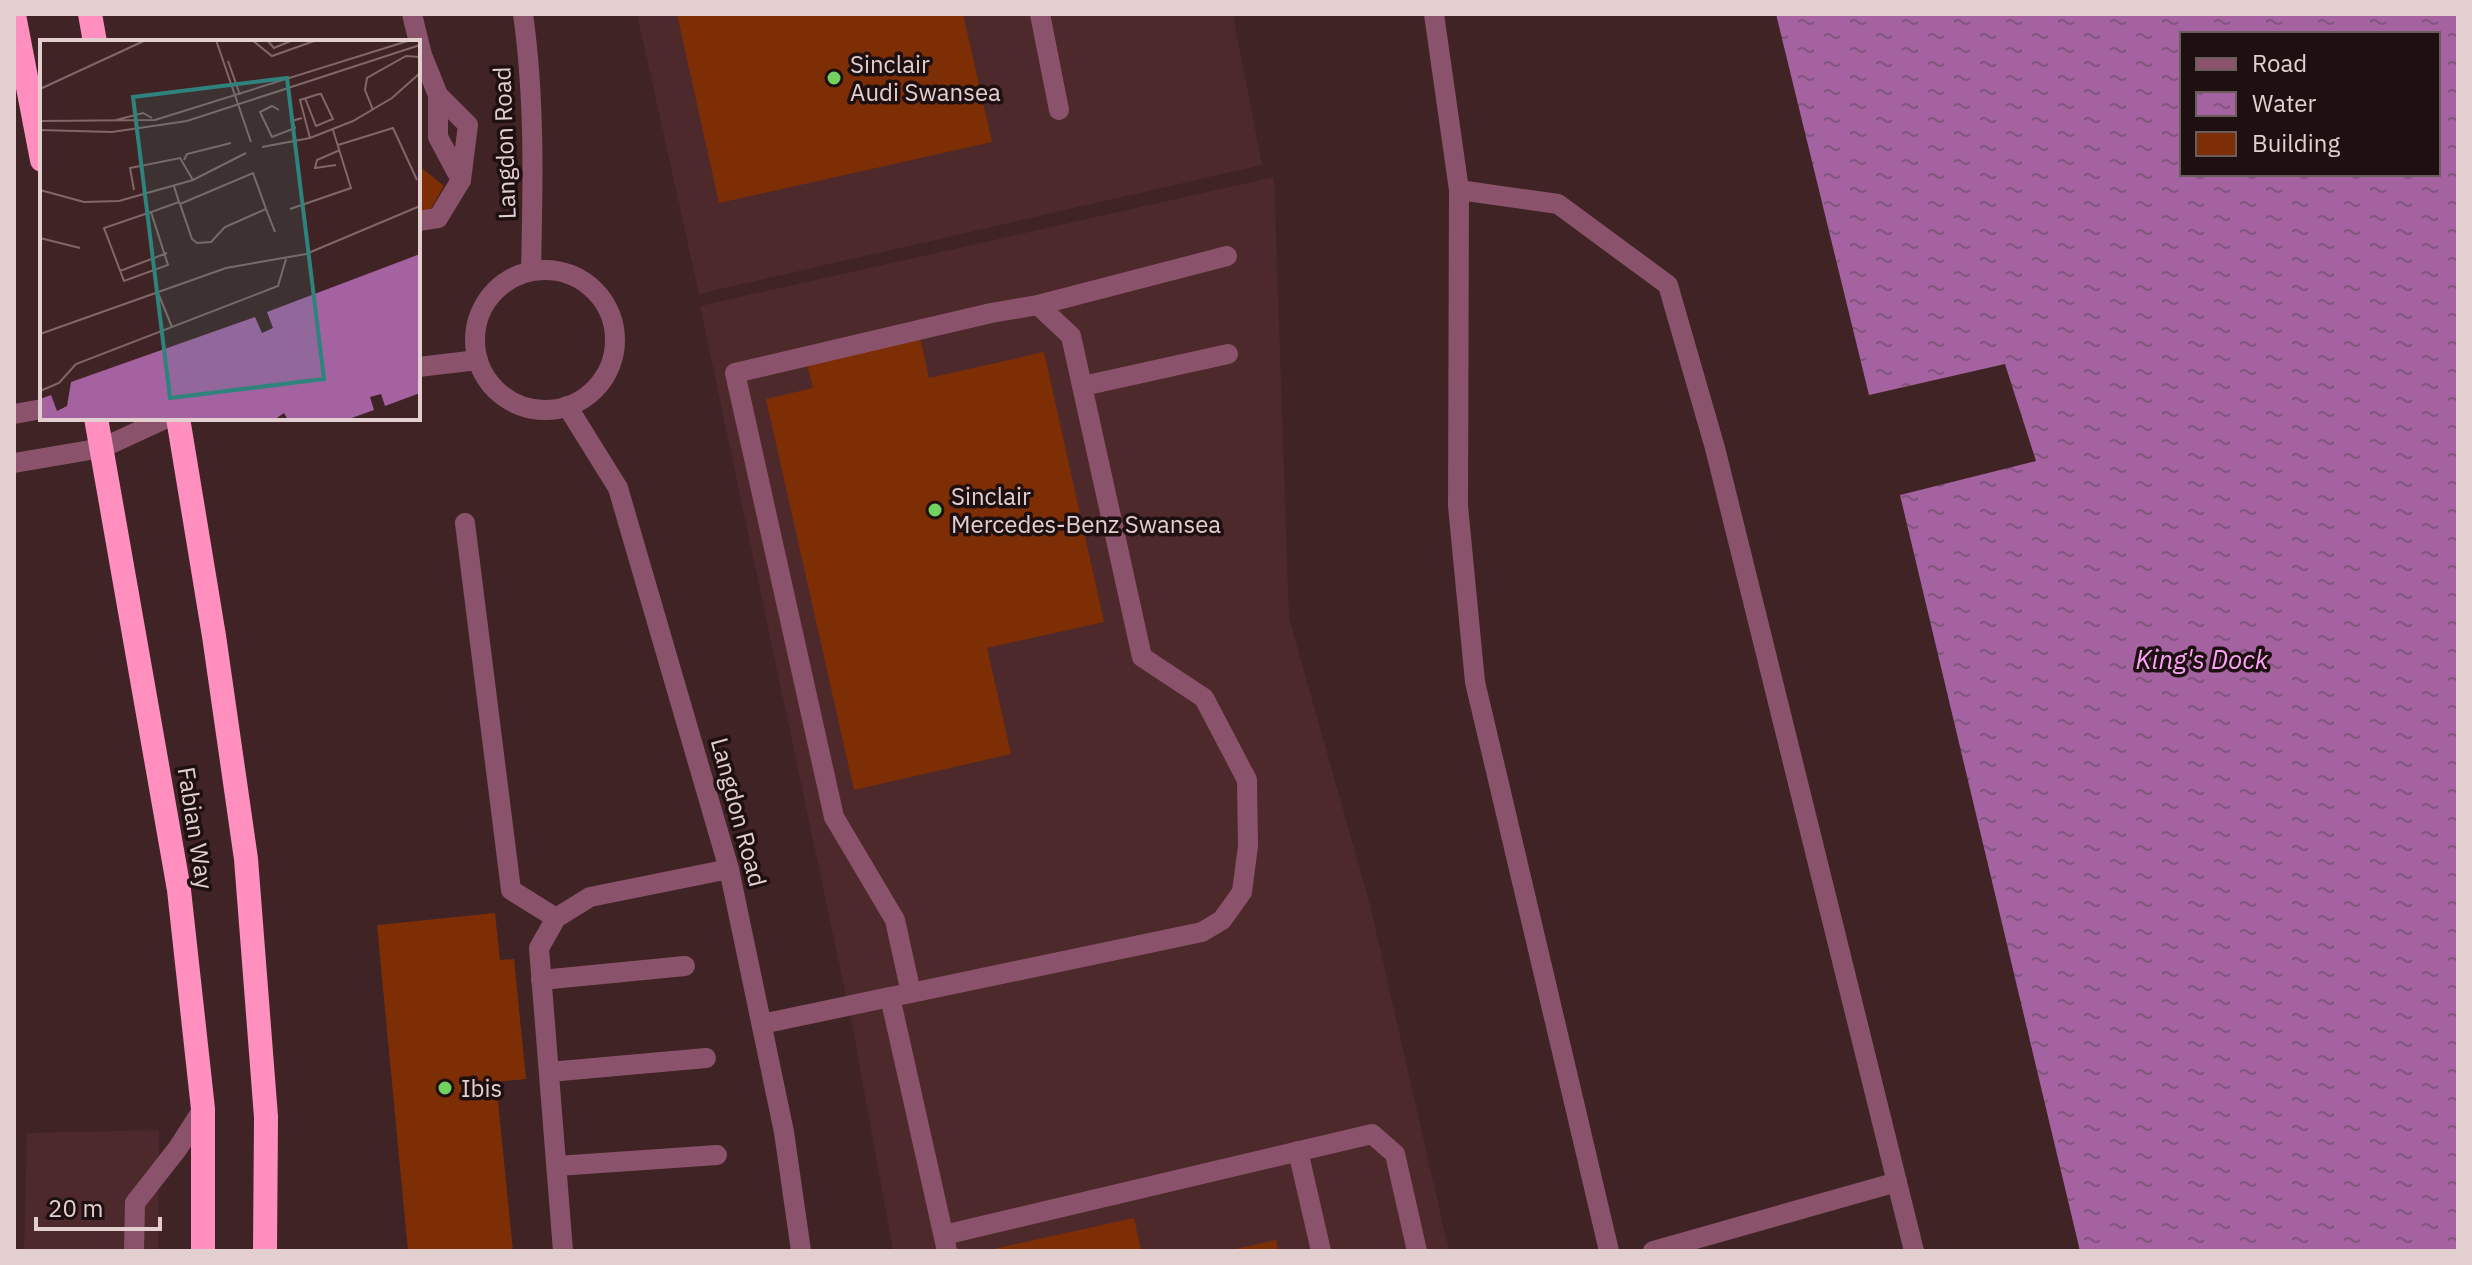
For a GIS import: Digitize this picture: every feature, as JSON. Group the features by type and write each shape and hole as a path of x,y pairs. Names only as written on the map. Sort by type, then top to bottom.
{"highway":[{"path":"90,14 95,40"},
{"path":"14,15 40,150"},
{"name":"Fabian Way","path":"96,420 179,890 203,1109 203,1251"},
{"name":"Fabian Way","path":"178,420 246,859 266,1117 265,1251"}],"street":[{"path":"412,14 418,40"},
{"name":"Langdon Road","path":"523,14 527,42 532,193 531,270"},
{"path":"1040,14 1059,110"},
{"path":"1434,14 1459,190 1458,506 1475,682 1609,1251"},
{"path":"420,47 438,95 438,137 461,180"},
{"path":"420,221 438,218 461,180 468,125 438,95"},
{"path":"1459,190 1558,204 1668,285 1715,448 1914,1251"},
{"path":"911,993 895,920 834,817 735,373 991,313 1038,305 1227,256"},
{"path":"531,270 555,270 577,277 595,291 609,310 615,333 613,356 604,378 588,395 567,406 545,410 524,407 503,397 487,380 478,360 474,337 479,314 492,294 509,279 531,270"},
{"path":"762,1024 1202,932 1222,920 1242,892 1248,846 1247,780 1204,698 1142,657 1071,336 1038,305"},
{"path":"1083,386 1228,354"},
{"path":"420,367 478,360"},
{"name":"Langdon Road","path":"567,406 618,488 729,869 784,1132 801,1251"},
{"path":"14,414 40,409"},
{"path":"14,463 102,448 163,420"},
{"path":"465,523 511,890 556,918"},
{"path":"563,1251 539,948 556,918 590,897 729,869"},
{"path":"541,980 685,966"},
{"path":"890,997 946,1243 1372,1134 1395,1154 1417,1251"},
{"path":"549,1072 706,1058"},
{"path":"134,1251 135,1203 178,1148 203,1109"},
{"path":"1298,1151 1321,1251"},
{"path":"557,1166 717,1155"},
{"path":"1653,1251 1897,1182"}],"shaded area":[{"path":"637,14 1233,14 1262,165 699,294"},
{"path":"1274,177 1289,618 1370,905 1449,1251 893,1251 853,1029 700,306"},
{"path":"159,1130 158,1251 24,1251 27,1133"}],"water":[{"name":"King's Dock","path":"1776,14 2458,14 2458,1251 2080,1251 1900,495 2036,461 2005,364 1869,395"}],"building":[{"name":"Sinclair Audi Swansea","path":"677,14 963,14 992,142 719,203"},
{"path":"420,167 444,186 429,212 420,214"},
{"name":"Sinclair Mercedes-Benz Swansea","path":"919,333 929,378 1044,352 1104,622 987,648 1011,754 854,790 766,399 813,388 806,359"},
{"name":"Ibis","path":"495,913 500,960 514,959 526,1079 496,1082 513,1251 408,1251 377,925"},
{"path":"1134,1218 1141,1251 989,1251 989,1250"},
{"path":"1276,1240 1278,1251 1231,1251 1231,1250"}],"place":[{"name":"Sinclair Audi Swansea","path":"834,78"},
{"name":"Sinclair Mercedes-Benz Swansea","path":"935,510"},
{"name":"Ibis","path":"445,1088"}]}
